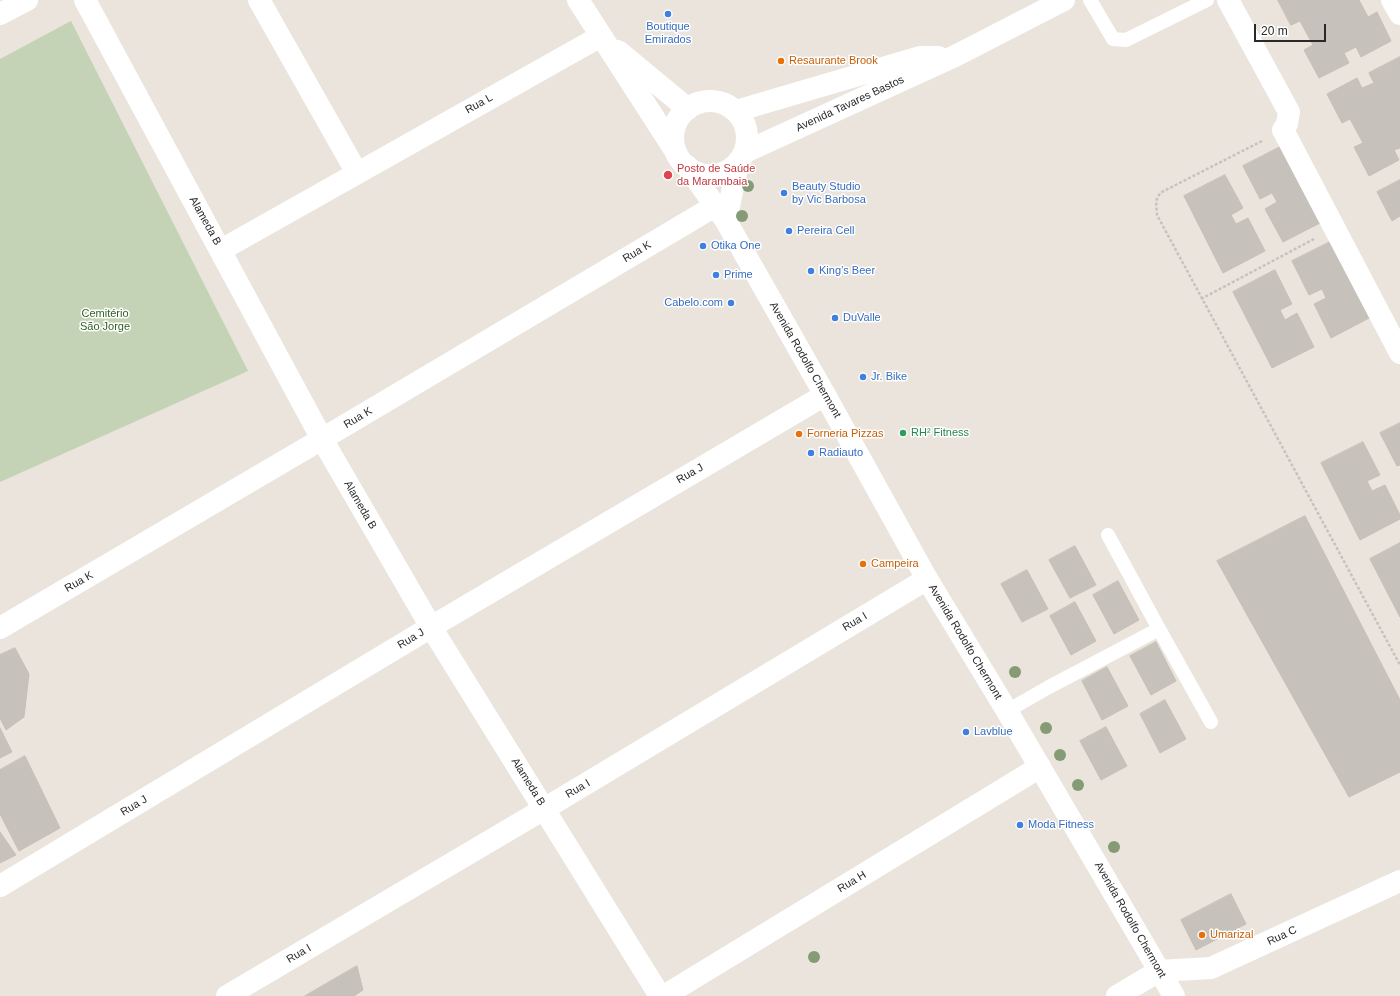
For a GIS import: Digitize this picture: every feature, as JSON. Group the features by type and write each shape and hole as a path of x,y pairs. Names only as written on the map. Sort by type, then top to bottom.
{"street":[{"path":"0,14 27,0"},
{"name":"Alameda B","path":"85,0 322,439 431,627 660,996"},
{"path":"259,0 357,173"},
{"name":"Avenida Rodolfo Chermont","path":"578,0 681,159 720,214 825,395 927,579 1007,711 1174,996"},
{"name":"Avenida Tavares Bastos","path":"741,158 956,56 1064,0"},
{"path":"1228,0 1289,112 1287,124 1283,130 1400,353"},
{"path":"1392,0 1400,14"},
{"name":"Rua L","path":"221,250 601,36"},
{"name":"Avenida Rodolfo Chermont","path":"601,36 688,109"},
{"name":"Avenida Tavares Bastos","path":"736,111 920,57 956,56"},
{"path":"720,214 741,158 748,138 745,123 736,111 725,104 713,101 700,102 688,109 680,117 675,128 674,140 681,159 699,173 713,175 727,171 741,158"},
{"name":"Rua K","path":"0,628 322,439 720,214"},
{"name":"Rua J","path":"0,886 431,627 825,395"},
{"name":"Rua I","path":"227,996 544,809 927,579"},
{"name":"Rua H","path":"664,996 1040,767"},
{"name":"Rua C","path":"1159,971 1211,968 1400,881"},
{"path":"1117,996 1159,971"}],"lane":[{"path":"1090,0 1113,39 1126,40 1207,0"},
{"path":"1108,535 1211,722"},
{"path":"1007,711 1159,629"}],"path":[{"path":"1283,130 1160,193 1156,201 1157,215 1400,665"},
{"path":"1201,299 1334,228"}],"green space":[{"name":"Cemitério São Jorge","path":"71,21 248,371 0,482 0,59"}],"building":[{"path":"1278,0 1359,0 1368,17 1377,12 1391,41 1361,57 1356,47 1344,53 1349,63 1319,78 1304,50 1313,45 1300,21 1291,25"},
{"path":"1400,57 1400,148 1394,150 1399,160 1369,176 1354,147 1363,143 1350,119 1342,123 1327,94 1357,78 1362,88 1374,83 1369,73"},
{"path":"1284,145 1324,221 1283,242 1265,209 1277,202 1272,193 1260,199 1243,166"},
{"path":"1225,175 1243,208 1231,215 1236,224 1248,218 1265,251 1223,273 1184,196"},
{"path":"1400,180 1400,216 1392,221 1377,192"},
{"path":"1334,240 1373,316 1331,338 1314,304 1326,298 1322,289 1309,295 1292,261"},
{"path":"1275,270 1292,304 1280,310 1285,320 1297,313 1314,347 1272,368 1233,292"},
{"path":"1400,423 1400,465 1397,466 1380,433"},
{"path":"1363,442 1380,475 1367,481 1372,491 1385,485 1400,515 1400,519 1360,540 1321,463"},
{"path":"1305,516 1400,700 1400,772 1349,797 1217,561"},
{"path":"1400,543 1400,617 1370,559"},
{"path":"1075,546 1096,585 1070,598 1049,560"},
{"path":"1027,570 1048,609 1022,622 1001,584"},
{"path":"1118,581 1139,620 1114,634 1093,595"},
{"path":"1075,602 1096,641 1071,655 1050,616"},
{"path":"1156,642 1176,681 1151,695 1130,656"},
{"path":"15,648 29,674 24,717 6,730 0,718 0,655"},
{"path":"1107,667 1128,706 1102,720 1082,681"},
{"path":"1165,700 1186,739 1160,753 1140,714"},
{"path":"1106,727 1127,766 1101,780 1080,741"},
{"path":"0,728 12,752 0,758"},
{"path":"25,756 60,828 19,851 0,814 0,770"},
{"path":"0,832 16,855 0,863"},
{"path":"1231,894 1246,924 1196,950 1181,920"},
{"path":"357,966 363,990 354,996 305,996"}],"place":[{"name":"Boutique Emirados","path":"668,14"},
{"name":"Resaurante Brook","path":"781,61"},
{"name":"Posto de Saúde da Marambaia","path":"668,175"},
{"name":"Beauty Studio by Vic Barbosa","path":"784,193"},
{"name":"Pereira Cell","path":"789,231"},
{"name":"Otika One","path":"703,246"},
{"name":"King’s Beer","path":"811,271"},
{"name":"Prime","path":"716,275"},
{"name":"Cabelo.com","path":"731,303"},
{"name":"DuValle","path":"835,318"},
{"name":"Jr. Bike","path":"863,377"},
{"name":"RH² Fitness","path":"903,433"},
{"name":"Forneria Pizzas","path":"799,434"},
{"name":"Radiauto","path":"811,453"},
{"name":"Campeira","path":"863,564"},
{"name":"Lavblue","path":"966,732"},
{"name":"Moda Fitness","path":"1020,825"},
{"name":"Umarizal","path":"1202,935"}]}
